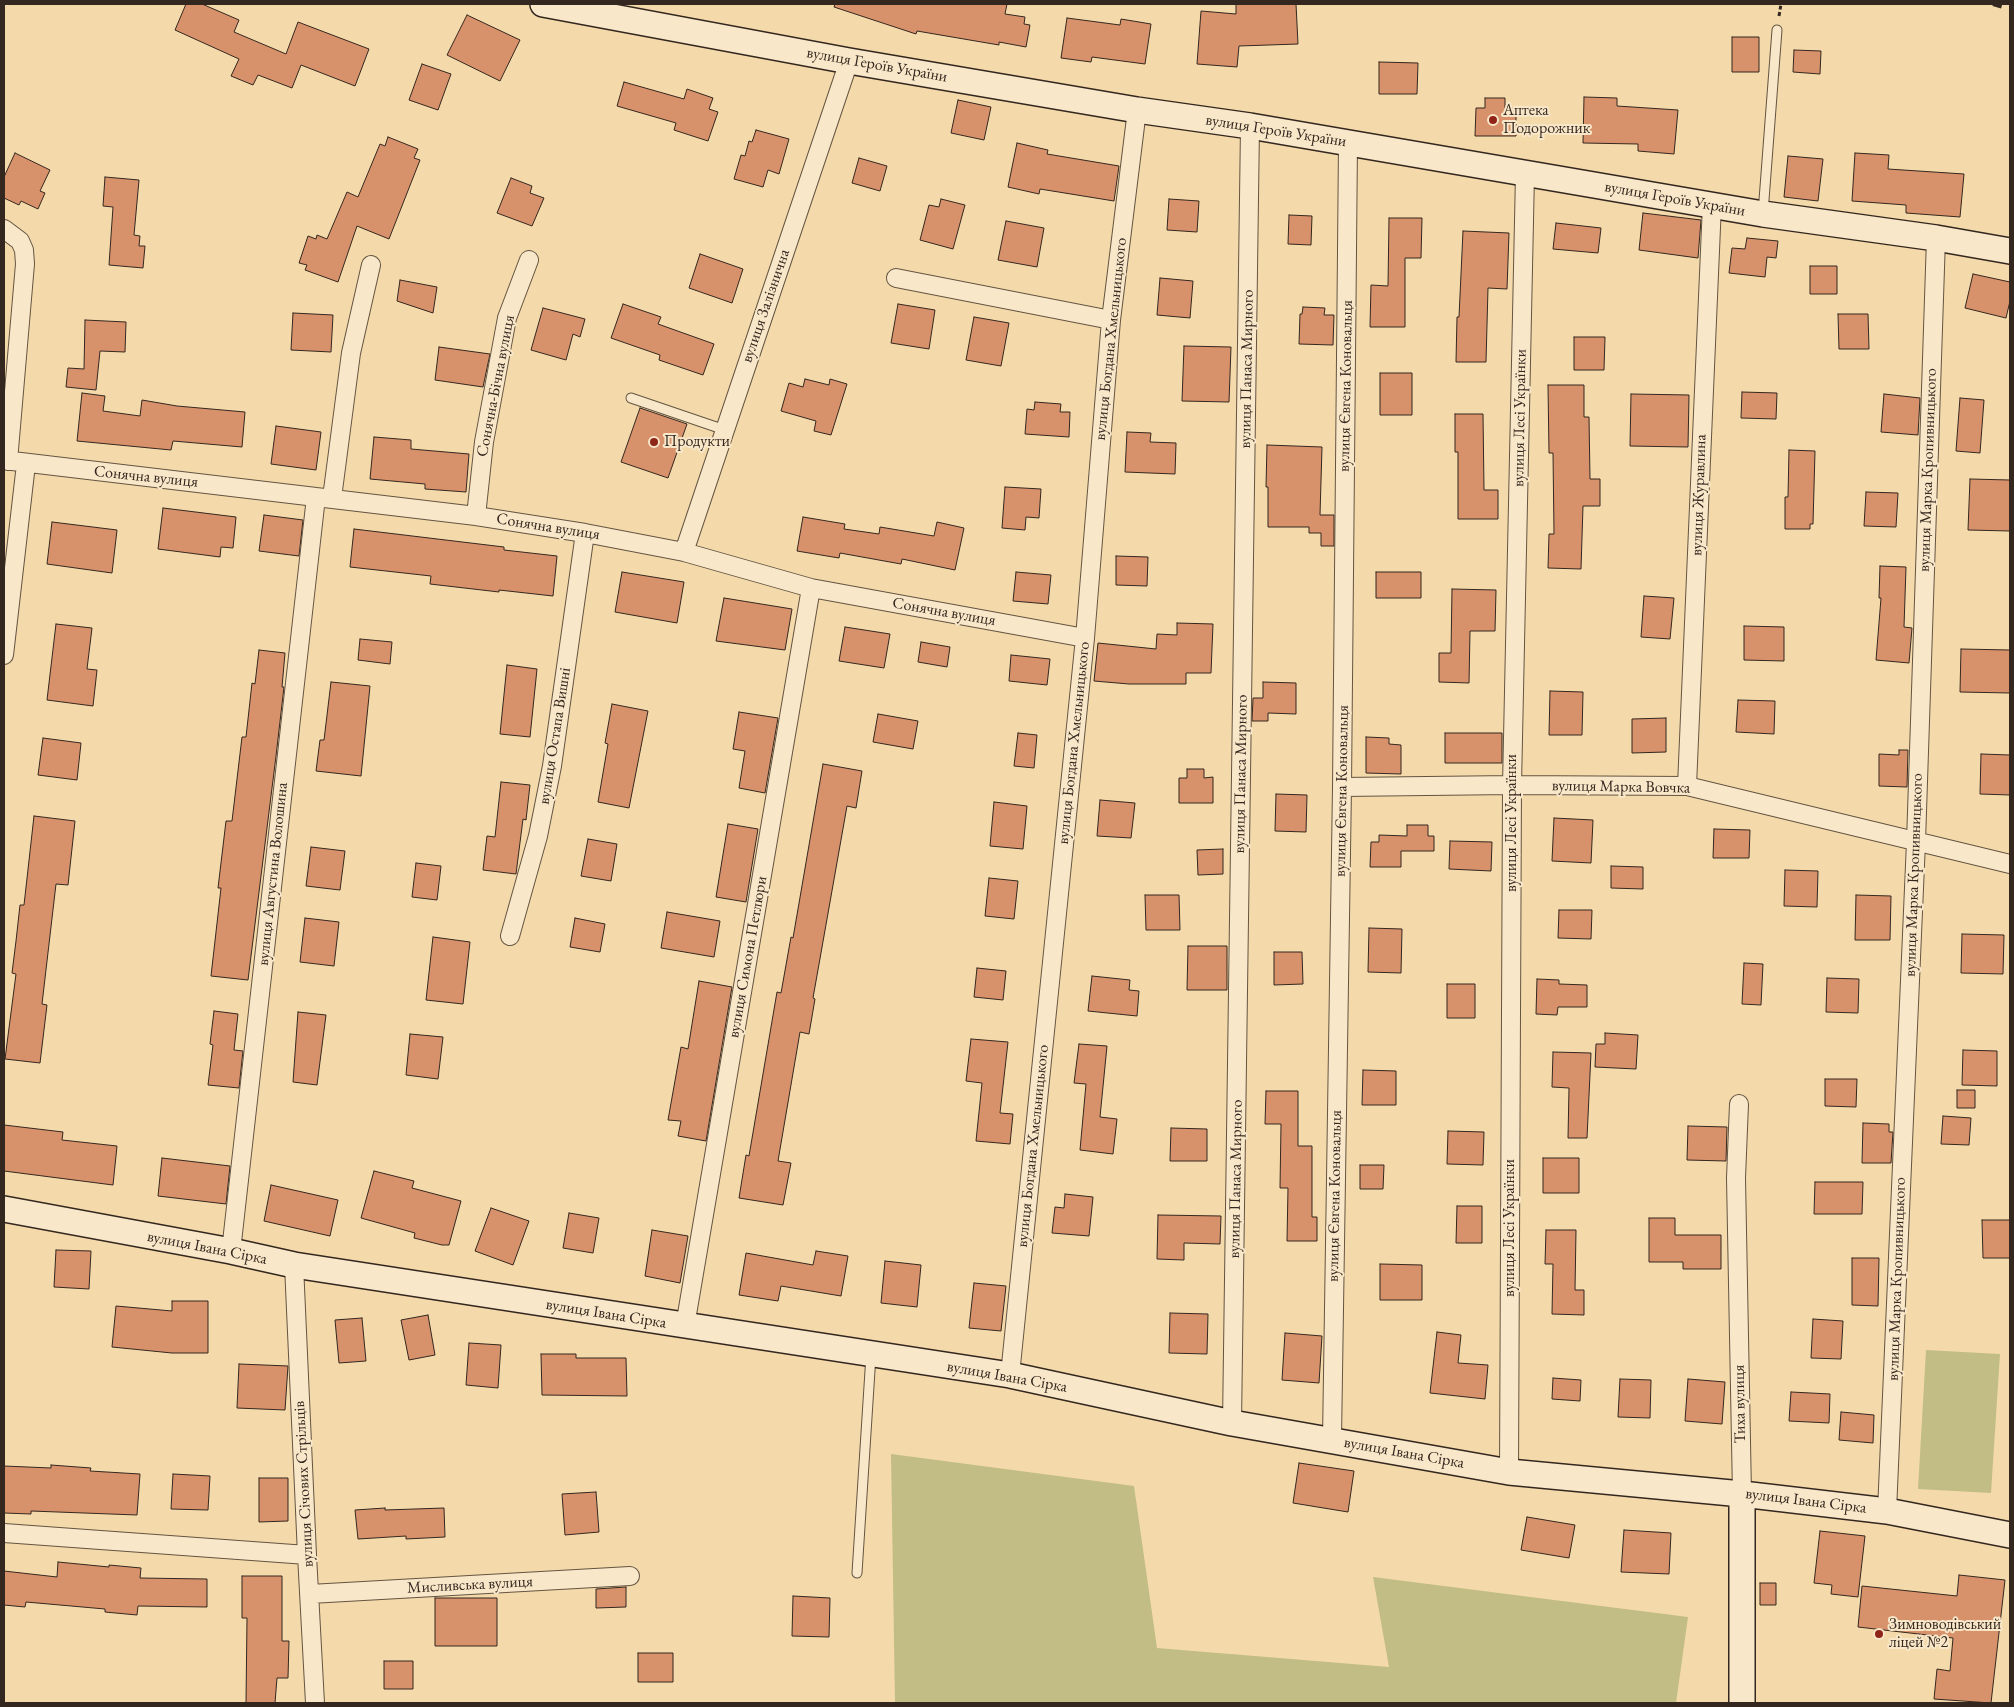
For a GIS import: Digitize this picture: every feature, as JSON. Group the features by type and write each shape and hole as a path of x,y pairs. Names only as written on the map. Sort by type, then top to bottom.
{"street":[{"name":"вулиця Героїв України","path":"543,4 849,61 1137,110 1348,142 1762,214 2010,250"},
{"name":"вулиця Залізнична","path":"684,552 849,61"},
{"name":"вулиця Богдана Хмельницького","path":"1010,1376 1084,638 1111,320 1137,110"},
{"name":"вулиця Панаса Мирного","path":"1232,1423 1250,126"},
{"name":"вулиця Євгена Коновальця","path":"1332,1439 1342,787 1348,142"},
{"name":"вулиця Лесі Українки","path":"1509,1472 1512,785 1525,174"},
{"name":"вулиця Журавлина","path":"1687,786 1712,204"},
{"path":"4,229 20,241 24,250 25,264 6,461"},
{"name":"вулиця Марка Кропивницького","path":"1887,1511 1916,842 1936,238"},
{"name":"Сонячна-Бічна вулиця","path":"476,516 484,442 507,318 529,260"},
{"path":"324,497 351,353 371,265"},
{"path":"896,278 1111,320"},
{"name":"Сонячна вулиця","path":"6,461 324,497 476,516 585,533 684,552 811,588 1084,638"},
{"path":"4,655 26,464"},
{"name":"вулиця Августина Волошина","path":"231,1251 324,497"},
{"name":"вулиця Остапа Вишні","path":"510,936 538,836 552,766 585,533"},
{"name":"вулиця Симона Петлюри","path":"684,1326 811,588"},
{"name":"вулиця Марка Вовчка","path":"1342,787 1512,785 1687,786 2010,864"},
{"name":"Тиха вулиця","path":"1739,1104 1736,1178 1742,1494 1742,1703"},
{"name":"вулиця Івана Сірка","path":"4,1209 231,1251 294,1265 1010,1376 1232,1423 1332,1439 1509,1472 1742,1494 1887,1511 2010,1535"},
{"name":"вулиця Січових Стрільців","path":"294,1265 306,1555 310,1594 315,1703"},
{"path":"4,1533 306,1555"},
{"name":"Мисливська вулиця","path":"310,1594 630,1576"}],"lane":[{"path":"1762,214 1777,30"},
{"path":"631,398 724,430"},
{"path":"857,1573 872,1355"}],"shaded area":[{"path":"1926,1350 2000,1354 1991,1493 1918,1489"},
{"path":"891,1454 1134,1486 1157,1648 1389,1667 1373,1577 1688,1617 1676,1703 895,1703"}],"building":[{"path":"186,4 202,4 239,20 234,32 286,54 298,22 369,49 355,86 301,65 292,88 258,75 253,85 231,76 239,59 175,30"},
{"path":"835,4 1007,4 1005,14 1025,17 1024,24 1030,25 1026,47 999,42 999,45 917,31 916,34 834,7"},
{"path":"1236,4 1296,4 1298,44 1239,46 1237,67 1197,64 1201,11 1236,14"},
{"path":"467,15 520,40 500,81 447,55"},
{"path":"1067,18 1120,25 1121,19 1151,24 1145,64 1092,57 1091,62 1061,58"},
{"path":"1732,37 1759,37 1759,72 1732,72"},
{"path":"1794,50 1821,51 1820,74 1793,72"},
{"path":"1379,62 1418,63 1417,94 1379,94"},
{"path":"422,64 451,74 438,110 409,100"},
{"path":"624,82 684,99 687,89 713,98 709,109 718,112 708,141 674,130 676,123 617,106"},
{"path":"1584,97 1617,98 1617,106 1678,110 1674,154 1638,151 1638,144 1583,143"},
{"path":"1485,98 1505,98 1505,108 1516,108 1516,136 1475,136 1476,108 1485,108"},
{"path":"958,100 991,107 984,140 951,133"},
{"path":"756,130 789,139 779,174 768,170 763,187 734,179 741,155 745,156 749,141 752,142"},
{"path":"388,137 418,149 414,158 420,160 389,239 357,226 338,282 305,270 307,265 299,263 308,236 316,239 317,235 327,239 347,192 358,197 380,144 385,146"},
{"path":"1017,143 1048,150 1047,154 1119,166 1114,201 1040,189 1039,194 1008,187"},
{"path":"15,153 50,170 40,191 45,193 38,209 21,201 19,205 4,198 4,177"},
{"path":"1855,153 1889,155 1888,169 1964,174 1960,217 1906,213 1906,205 1852,201"},
{"path":"1788,156 1823,159 1818,201 1784,197"},
{"path":"859,158 887,166 880,191 852,183"},
{"path":"105,177 139,180 134,235 140,236 139,246 145,246 143,268 109,265 113,207 103,206"},
{"path":"511,178 532,186 530,193 544,198 532,226 497,213"},
{"path":"941,199 965,205 953,249 920,240 929,205 939,207"},
{"path":"1169,199 1199,201 1197,232 1167,230"},
{"path":"1643,213 1701,220 1698,258 1639,250"},
{"path":"1289,215 1312,216 1311,245 1288,244"},
{"path":"1389,218 1422,218 1421,258 1405,258 1405,327 1370,327 1371,285 1388,286"},
{"path":"1006,221 1044,228 1037,267 998,260"},
{"path":"1556,223 1601,228 1598,253 1553,249"},
{"path":"1463,231 1509,233 1507,289 1488,288 1486,362 1456,362"},
{"path":"1747,238 1778,241 1776,258 1767,257 1765,277 1729,273 1732,248 1745,249"},
{"path":"700,254 743,269 732,303 689,288"},
{"path":"1810,266 1837,266 1837,294 1810,294"},
{"path":"1973,274 2010,282 2010,301 2006,318 1965,308"},
{"path":"1160,278 1193,281 1190,318 1157,315"},
{"path":"400,280 437,287 433,313 397,301"},
{"path":"623,304 661,317 658,324 714,344 703,375 659,360 660,355 611,338"},
{"path":"898,304 935,310 929,349 891,343"},
{"path":"1303,307 1325,308 1324,315 1334,315 1333,345 1299,344 1300,314 1302,314"},
{"path":"543,308 585,319 580,337 573,334 566,360 531,350"},
{"path":"293,313 333,315 331,352 291,350"},
{"path":"1838,314 1868,314 1869,349 1839,349"},
{"path":"974,317 1009,323 1001,366 966,360"},
{"path":"85,320 126,322 125,352 100,351 96,390 66,387 68,368 84,369"},
{"path":"1574,337 1605,337 1604,370 1574,370"},
{"path":"1184,346 1231,347 1229,402 1182,401"},
{"path":"439,347 490,354 483,387 435,380"},
{"path":"1380,373 1412,373 1412,415 1380,415"},
{"path":"805,379 829,385 830,379 847,384 831,435 814,431 816,421 781,411 789,383 803,387"},
{"path":"1548,385 1584,385 1584,417 1589,417 1590,479 1600,479 1600,506 1583,506 1581,569 1548,568 1549,534 1554,534 1553,453 1549,453"},
{"path":"1742,392 1777,393 1776,419 1741,418"},
{"path":"82,393 105,396 103,411 140,416 142,400 177,406 245,412 242,447 173,441 171,450 77,441"},
{"path":"1631,394 1689,395 1688,447 1630,446"},
{"path":"1884,394 1920,398 1918,435 1881,432"},
{"path":"1960,398 1984,400 1980,453 1956,451"},
{"path":"1035,402 1061,404 1060,412 1070,412 1069,437 1025,434 1027,409 1034,410"},
{"name":"Продукти","path":"640,408 687,424 668,478 621,462"},
{"path":"1455,414 1483,414 1484,490 1498,490 1498,519 1458,519 1458,452 1455,452"},
{"path":"276,426 321,432 316,470 271,464"},
{"path":"1127,432 1151,433 1150,442 1176,443 1175,474 1125,472"},
{"path":"374,437 411,440 411,449 469,454 466,492 425,489 425,484 370,479"},
{"path":"1267,445 1322,447 1320,515 1334,515 1334,546 1321,546 1321,533 1309,533 1309,527 1268,527 1268,487 1266,487"},
{"path":"1789,450 1815,451 1813,524 1810,524 1810,529 1785,529 1785,497 1788,497"},
{"path":"1970,479 2010,480 2010,531 1968,530"},
{"path":"1005,487 1041,489 1039,518 1026,517 1025,530 1002,528"},
{"path":"1866,492 1898,493 1896,527 1864,526"},
{"path":"163,508 236,517 233,548 221,547 220,557 158,549"},
{"path":"264,515 303,520 299,556 259,551"},
{"path":"803,517 845,524 844,529 879,534 880,527 934,536 937,522 964,528 955,570 902,559 901,564 840,553 839,558 797,551"},
{"path":"52,522 117,530 112,573 47,564"},
{"path":"354,529 504,547 504,550 557,556 553,596 430,584 431,576 350,567"},
{"path":"1116,556 1148,557 1147,586 1116,585"},
{"path":"1880,566 1906,567 1904,627 1912,628 1909,663 1876,660 1881,598 1879,598"},
{"path":"622,572 684,582 677,623 615,612"},
{"path":"1016,572 1051,575 1048,604 1013,601"},
{"path":"1376,572 1421,572 1421,598 1376,598"},
{"path":"1452,589 1496,590 1495,631 1470,631 1469,683 1439,682 1439,653 1451,653"},
{"path":"1644,596 1674,598 1670,639 1641,637"},
{"path":"724,598 792,609 785,650 716,641"},
{"path":"1177,623 1213,624 1211,673 1186,673 1186,684 1129,684 1094,681 1098,643 1156,649 1157,634 1177,635"},
{"path":"56,624 92,628 87,669 97,670 93,706 47,700"},
{"path":"1744,626 1784,627 1784,661 1744,660"},
{"path":"845,627 890,634 884,668 839,661"},
{"path":"360,639 392,642 390,664 358,660"},
{"path":"921,642 950,647 947,667 918,662"},
{"path":"1961,649 2010,650 2010,693 1960,692"},
{"path":"259,650 285,653 282,687 284,687 248,980 211,976 221,888 218,888 226,821 232,821 242,737 246,737 252,683 255,684"},
{"path":"1011,655 1050,659 1047,685 1009,681"},
{"path":"507,665 537,669 530,737 500,734"},
{"path":"331,682 370,686 361,776 316,771 320,740 324,740"},
{"path":"1263,682 1296,683 1296,714 1268,713 1268,721 1252,721 1253,698 1263,698"},
{"path":"1550,691 1583,692 1582,735 1549,735"},
{"path":"1738,700 1775,701 1774,734 1736,732"},
{"path":"612,704 648,711 629,808 598,802 608,744 605,743"},
{"path":"739,712 778,718 765,793 739,788 745,751 733,749"},
{"path":"878,714 918,721 913,749 873,742"},
{"path":"1666,718 1666,752 1632,753 1632,719"},
{"path":"1018,733 1037,735 1034,768 1014,766"},
{"path":"1445,733 1502,733 1502,763 1445,763"},
{"path":"1366,737 1389,738 1389,744 1401,745 1401,774 1366,773"},
{"path":"43,738 81,743 77,780 38,775"},
{"path":"1899,750 1908,750 1907,787 1879,786 1879,754 1899,755"},
{"path":"1981,754 2010,755 2010,795 1980,794"},
{"path":"823,764 862,771 856,808 847,806 813,998 815,999 809,1034 800,1032 778,1161 791,1163 783,1205 739,1198 746,1155 749,1156 777,992 781,993 791,937 793,938"},
{"path":"1187,769 1204,769 1204,778 1213,777 1213,803 1179,803 1179,778 1187,778"},
{"path":"501,782 530,785 526,820 523,819 516,874 483,870 487,836 495,837"},
{"path":"1276,794 1307,795 1306,832 1275,831"},
{"path":"1100,800 1135,803 1131,838 1097,836"},
{"path":"994,802 1027,806 1023,849 990,846"},
{"path":"34,816 75,821 68,885 56,884 42,1004 47,1005 40,1063 5,1059 16,974 12,973 20,905 24,905"},
{"path":"1554,818 1593,820 1591,863 1552,861"},
{"path":"728,824 758,829 746,902 716,897"},
{"path":"1407,825 1428,825 1428,836 1434,836 1434,851 1401,851 1401,867 1370,867 1371,842 1379,842 1379,835 1407,836"},
{"path":"1714,829 1750,830 1749,858 1713,858"},
{"path":"588,839 617,844 611,881 581,876"},
{"path":"1450,841 1492,842 1491,871 1449,869"},
{"path":"311,847 345,851 340,890 306,886"},
{"path":"1223,849 1223,874 1198,875 1197,850"},
{"path":"416,863 441,866 437,900 412,897"},
{"path":"1611,866 1643,867 1643,889 1611,888"},
{"path":"1785,870 1818,871 1817,907 1784,906"},
{"path":"989,878 1018,881 1014,919 985,916"},
{"path":"1145,895 1179,895 1180,930 1146,930"},
{"path":"1856,895 1891,896 1890,940 1855,940"},
{"path":"1559,910 1592,910 1591,939 1558,938"},
{"path":"667,912 720,921 714,957 661,948"},
{"path":"305,918 339,922 334,966 300,962"},
{"path":"575,918 605,924 600,952 570,947"},
{"path":"1369,928 1402,929 1401,973 1368,972"},
{"path":"1962,934 2004,935 2003,974 1961,973"},
{"path":"433,937 470,942 463,1004 426,1000"},
{"path":"1188,946 1227,946 1227,990 1187,990"},
{"path":"1274,952 1302,952 1303,984 1274,985"},
{"path":"1744,963 1763,964 1761,1005 1742,1004"},
{"path":"977,968 1006,971 1003,1000 974,997"},
{"path":"1092,976 1130,980 1129,990 1139,991 1137,1016 1088,1011"},
{"path":"1827,978 1859,979 1858,1013 1826,1012"},
{"path":"1537,979 1559,980 1559,984 1587,985 1587,1007 1558,1007 1557,1015 1536,1014"},
{"path":"699,981 732,987 706,1141 678,1136 681,1121 668,1120 681,1047 688,1049"},
{"path":"1447,984 1475,984 1475,1018 1447,1018"},
{"path":"214,1011 238,1014 234,1050 243,1051 239,1088 208,1085 213,1045 210,1044"},
{"path":"298,1012 326,1015 317,1085 293,1082"},
{"path":"1605,1033 1638,1035 1636,1069 1595,1067 1596,1044 1605,1044"},
{"path":"410,1034 443,1037 438,1079 406,1075"},
{"path":"971,1039 1008,1042 1000,1113 1013,1114 1010,1144 976,1141 982,1083 966,1081"},
{"path":"1079,1044 1107,1046 1100,1117 1117,1119 1113,1154 1080,1150 1086,1084 1074,1083"},
{"path":"1963,1050 1997,1051 1997,1086 1962,1085"},
{"path":"1553,1052 1591,1053 1587,1138 1568,1138 1569,1088 1552,1087"},
{"path":"1363,1070 1396,1071 1396,1105 1362,1105"},
{"path":"1825,1079 1857,1079 1856,1107 1825,1106"},
{"path":"1957,1090 1975,1090 1975,1108 1957,1108"},
{"path":"1266,1091 1298,1091 1298,1146 1312,1146 1312,1217 1317,1217 1317,1241 1287,1241 1288,1188 1280,1188 1281,1124 1265,1124"},
{"path":"1943,1116 1971,1118 1969,1145 1941,1144"},
{"path":"1863,1123 1889,1124 1889,1132 1893,1132 1891,1163 1862,1163"},
{"path":"4,1125 63,1132 62,1140 117,1146 113,1185 4,1171"},
{"path":"1688,1126 1727,1127 1726,1161 1687,1160"},
{"path":"1171,1128 1207,1129 1207,1161 1170,1161"},
{"path":"1448,1131 1484,1132 1483,1165 1447,1164"},
{"path":"162,1158 230,1166 226,1204 158,1196"},
{"path":"1543,1158 1579,1158 1579,1193 1543,1193"},
{"path":"1360,1165 1384,1165 1383,1189 1360,1189"},
{"path":"374,1171 414,1181 412,1188 461,1201 449,1245 414,1238 415,1233 361,1218"},
{"path":"1815,1182 1863,1182 1862,1214 1814,1214"},
{"path":"271,1185 338,1200 330,1236 264,1221"},
{"path":"1065,1194 1093,1197 1089,1236 1052,1233 1055,1207 1064,1208"},
{"path":"1457,1206 1482,1206 1482,1243 1456,1243"},
{"path":"491,1208 529,1221 513,1265 475,1251"},
{"path":"569,1213 599,1218 593,1253 563,1248"},
{"path":"1158,1215 1221,1216 1220,1244 1184,1243 1184,1260 1157,1259"},
{"path":"1649,1218 1675,1218 1675,1235 1721,1235 1721,1269 1683,1269 1683,1262 1649,1262"},
{"path":"1982,1220 2010,1220 2010,1258 1983,1258"},
{"path":"652,1230 688,1236 680,1283 645,1276"},
{"path":"1546,1230 1576,1230 1575,1290 1584,1290 1584,1315 1552,1314 1553,1264 1545,1264"},
{"path":"56,1250 91,1251 89,1289 54,1287"},
{"path":"816,1251 848,1256 841,1296 781,1286 778,1301 739,1295 746,1253 813,1265"},
{"path":"1852,1258 1879,1258 1878,1306 1852,1305"},
{"path":"885,1261 921,1265 917,1307 881,1303"},
{"path":"1380,1264 1422,1265 1422,1300 1380,1300"},
{"path":"974,1283 1006,1286 1001,1331 969,1328"},
{"path":"172,1301 208,1301 208,1353 172,1353 112,1347 116,1306 172,1311"},
{"path":"1170,1313 1208,1314 1207,1354 1169,1353"},
{"path":"428,1315 435,1355 409,1360 401,1320"},
{"path":"362,1318 366,1361 339,1363 335,1320"},
{"path":"1813,1319 1843,1321 1841,1359 1811,1358"},
{"path":"1437,1332 1461,1335 1458,1363 1488,1365 1485,1399 1430,1393"},
{"path":"1285,1333 1322,1336 1319,1383 1282,1380"},
{"path":"469,1343 501,1345 498,1388 466,1385"},
{"path":"541,1354 576,1354 576,1358 626,1358 627,1396 542,1395"},
{"path":"239,1364 288,1366 285,1410 237,1408"},
{"path":"1553,1378 1581,1380 1580,1401 1552,1399"},
{"path":"1620,1379 1651,1380 1650,1418 1618,1417"},
{"path":"1688,1379 1725,1382 1722,1424 1685,1421"},
{"path":"1791,1392 1830,1394 1829,1423 1789,1421"},
{"path":"1841,1412 1874,1415 1873,1443 1839,1440"},
{"path":"1299,1463 1354,1471 1348,1512 1293,1503"},
{"path":"51,1465 91,1468 90,1471 140,1474 137,1515 31,1511 31,1514 4,1513 4,1466 51,1468"},
{"path":"173,1474 210,1476 208,1510 171,1509"},
{"path":"259,1478 288,1478 288,1521 259,1522"},
{"path":"596,1492 599,1532 565,1535 562,1494"},
{"path":"385,1508 385,1510 444,1508 445,1537 406,1539 406,1536 358,1539 355,1510"},
{"path":"1527,1517 1575,1525 1569,1558 1521,1550"},
{"path":"1624,1530 1671,1533 1669,1574 1621,1572"},
{"path":"1820,1531 1865,1536 1858,1597 1831,1594 1832,1585 1814,1583"},
{"path":"58,1562 141,1568 140,1578 207,1579 207,1607 138,1606 137,1615 105,1612 105,1609 26,1602 25,1607 4,1605 4,1571 57,1577"},
{"path":"1959,1575 2005,1580 1991,1703 1934,1699 1937,1669 1950,1671 1953,1638 1858,1627 1862,1586 1957,1596"},
{"path":"242,1576 282,1576 282,1641 289,1641 288,1678 277,1678 275,1703 246,1703 247,1618 242,1618"},
{"path":"1760,1583 1776,1583 1776,1605 1760,1605"},
{"path":"626,1587 626,1607 596,1608 596,1589"},
{"path":"793,1596 830,1598 829,1637 792,1636"},
{"path":"435,1598 497,1598 497,1646 435,1646"},
{"path":"638,1653 673,1653 673,1682 638,1682"},
{"path":"384,1661 413,1661 413,1689 384,1689"}],"railway":[{"path":"1993,4 2010,9"}],"place":[{"name":"Аптека Подорожник","path":"1493,120"},
{"name":"Продукти","path":"654,442"},
{"name":"Зимноводівський ліцей №2","path":"1879,1634"}]}
